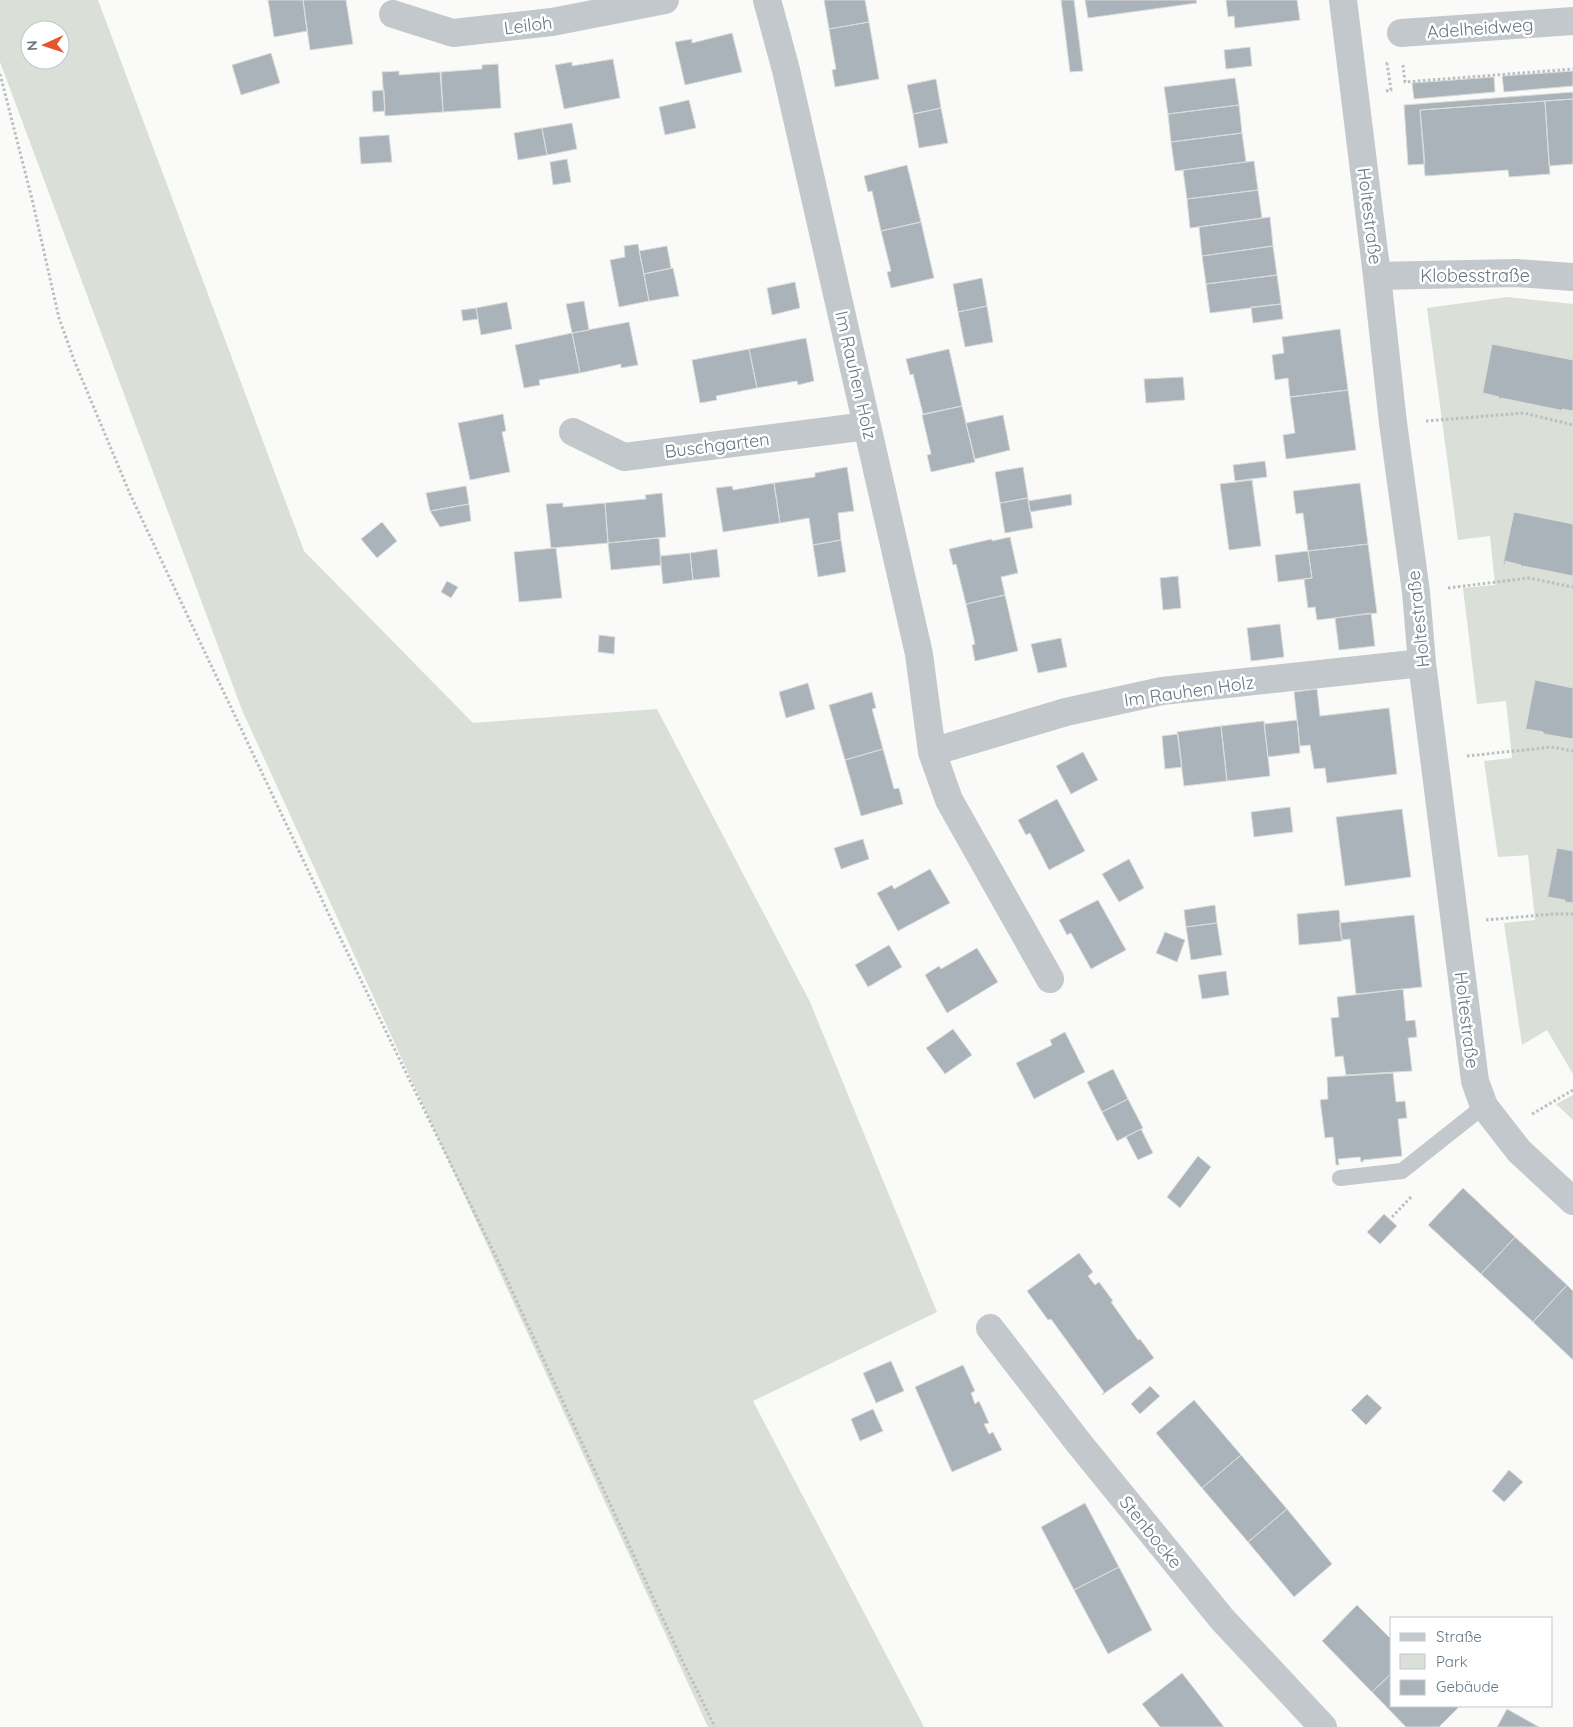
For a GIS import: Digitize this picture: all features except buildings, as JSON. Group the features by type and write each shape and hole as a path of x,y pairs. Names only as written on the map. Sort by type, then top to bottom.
{"street":[{"name":"Leiloh","path":"393,14 453,33 552,22 665,0"},
{"name":"Im Rauhen Holz","path":"766,0 786,70 919,654 932,752 949,800 1050,979"},
{"name":"Holtestraße","path":"1343,0 1378,276 1393,423 1416,592 1422,663 1475,1081 1484,1106 1519,1151 1573,1201"},
{"name":"Adelheidweg","path":"1401,33 1563,14"},
{"name":"Klobesstraße","path":"1378,276 1516,273 1573,277"},
{"name":"Buschgarten","path":"573,432 624,457 867,426"},
{"name":"Im Rauhen Holz","path":"932,752 1066,712 1162,691 1422,663"},
{"name":"Stenbocke","path":"990,1328 1078,1442 1222,1619 1323,1727"}],"lane":[{"path":"1340,1178 1402,1171 1484,1106"}],"path":[{"path":"1403,62 1405,82 1573,69"},
{"path":"1387,64 1391,90"},
{"path":"0,74 32,199 59,318 74,360 130,494 333,923 501,1267 677,1649 715,1727"},
{"path":"1393,423 1524,413 1573,425"},
{"path":"1416,592 1529,578 1573,587"},
{"path":"1434,760 1552,746 1573,751"},
{"path":"1454,924 1553,914 1573,914"},
{"path":"1503,1130 1573,1090"}],"green space":[{"path":"0,0 98,0 304,551 473,723 657,709 810,1002 937,1312 753,1401 924,1727 708,1727 242,710 0,62"},
{"path":"1507,297 1573,304 1573,1074 1547,1030 1522,1045 1504,923 1535,920 1528,855 1498,857 1484,761 1512,758 1506,701 1477,704 1463,588 1495,585 1490,536 1458,540 1427,308"},
{"path":"1573,1095 1573,1120 1556,1104"}]}
